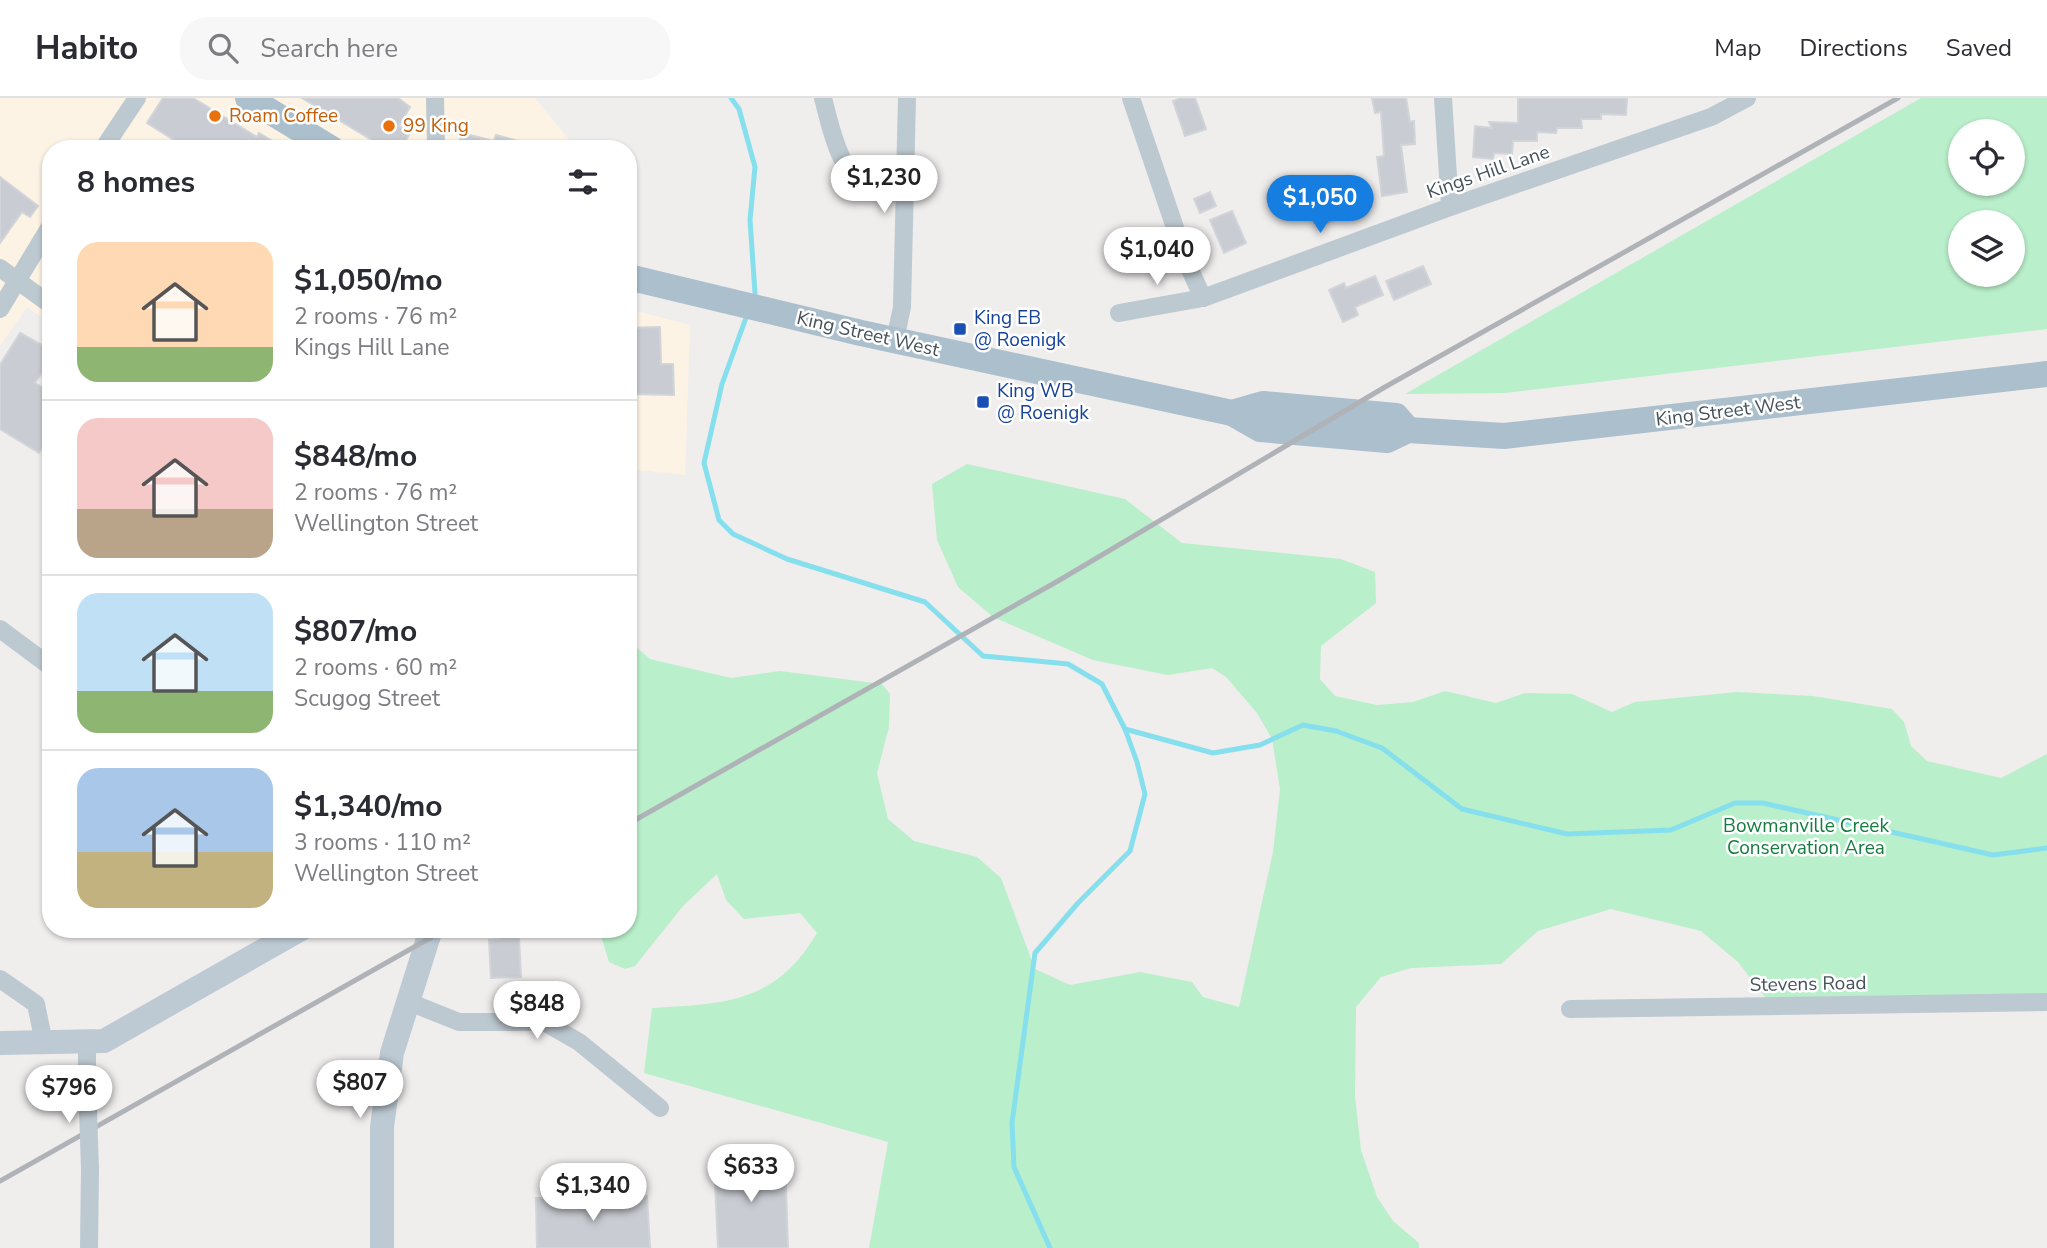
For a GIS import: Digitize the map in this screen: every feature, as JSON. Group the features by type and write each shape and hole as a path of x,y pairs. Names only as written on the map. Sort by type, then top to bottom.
{"main road":[{"path":"248,98 317,140"},
{"name":"King Street West","path":"637,279 861,334 1232,412 1259,429 1387,440 1408,430 1504,436 2047,374"}],"street":[{"path":"109,140 137,98"},
{"path":"435,98 436,140"},
{"path":"823,98 834,137 844,161 856,178 873,190 903,193"},
{"path":"895,340 902,307 907,98"},
{"path":"1131,98 1187,263 1203,298"},
{"path":"1443,98 1450,207"},
{"name":"Kings Hill Lane","path":"1119,313 1203,298 1450,207 1711,117 1747,98"},
{"path":"0,309 42,240"},
{"path":"0,268 42,299"},
{"path":"0,629 42,660"},
{"path":"0,1043 104,1041 285,938"},
{"path":"383,1248 382,1128 392,1053 428,938"},
{"path":"0,979 36,1004 44,1043"},
{"path":"409,1002 459,1022 544,1022 579,1042 660,1108"},
{"name":"Stevens Road","path":"1570,1009 2047,1002"},
{"path":"87,1042 89,1248"}],"shaded area":[{"path":"0,98 535,98 570,140 42,140 42,318 27,307 0,346"},
{"path":"637,311 690,325 685,475 637,470"}],"green space":[{"path":"1921,98 2047,98 2047,329 1505,393 1405,394"},
{"name":"Bowmanville Creek Conservation Area","path":"967,464 1125,499 1182,543 1341,559 1375,572 1376,603 1321,646 1320,679 1335,696 1377,705 1413,702 1445,691 1496,703 1525,693 1572,694 1612,712 1635,702 1737,692 1813,696 1892,709 1904,722 1911,746 1927,761 2001,778 2047,754 2047,996 1771,1005 1738,962 1701,931 1611,909 1538,931 1501,964 1411,968 1381,977 1356,1007 1355,1096 1361,1150 1377,1197 1393,1221 1419,1243 1419,1248 869,1248 888,1142 644,1073 652,1008 725,1001 766,986 784,974 817,933 800,913 744,919 726,900 717,874 683,906 635,966 625,969 609,962 602,938 637,938 637,648 650,659 731,678 780,671 882,684 890,694 889,727 877,773 888,819 914,841 977,857 1001,878 1035,969 1070,985 1140,972 1192,982 1203,997 1239,1007 1273,852 1280,789 1272,739 1257,713 1226,677 1212,668 1168,675 1093,660 993,617 958,587 937,540 932,484"}],"building":[{"path":"163,98 193,98 257,137 259,133 270,140 174,140 147,123"},
{"path":"302,98 398,98 410,107 399,126 410,133 406,140 372,140"},
{"path":"1195,98 1206,129 1185,136 1173,101"},
{"path":"1372,98 1406,98 1410,122 1414,121 1415,144 1401,145 1407,192 1382,196 1377,157 1384,156 1381,112 1375,113"},
{"path":"1518,98 1627,98 1626,115 1601,114 1601,119 1581,119 1582,128 1557,128 1556,133 1537,132 1537,141 1513,141 1512,154 1494,153 1493,159 1473,157 1475,126 1492,128 1489,122 1518,123"},
{"path":"462,133 490,140 460,140"},
{"path":"496,135 514,140 494,140"},
{"path":"0,177 38,206 30,217 22,212 0,243"},
{"path":"1325,187 1339,217 1321,226 1307,195"},
{"path":"1210,192 1216,206 1200,213 1194,199"},
{"path":"1232,211 1246,243 1224,253 1210,220"},
{"path":"1423,266 1431,284 1394,300 1386,281"},
{"path":"1375,276 1383,295 1355,307 1358,315 1343,322 1329,290 1344,283 1346,288"},
{"path":"660,327 661,364 673,364 674,395 637,394 637,328"},
{"path":"20,333 42,345 42,372 35,383 42,387 42,448 39,453 0,429 0,365"},
{"path":"519,938 521,977 491,978 489,940"},
{"path":"785,1160 788,1248 718,1248 714,1161"},
{"path":"647,1196 650,1248 537,1248 536,1198"}],"waterway":[{"path":"731,98 739,109 755,167 750,220 755,293 753,299"},
{"path":"747,315 722,384 704,463 719,520 733,534 787,559 925,602 983,656 1068,664 1102,684 1125,729 1137,762 1145,794 1130,851 1078,903 1035,953 1012,1123 1014,1167 1050,1248"},
{"path":"1125,729 1213,753 1260,745 1303,725 1336,731 1382,748 1462,809 1567,834 1671,830 1735,803 1763,803 1993,855 2047,848"}],"railway":[{"path":"637,819 1058,581 1385,387 1898,98"},
{"path":"0,1181 430,938"}],"place":[{"name":"Roam Coffee","path":"215,116"},
{"name":"99 King","path":"389,126"},
{"name":"King EB @ Roenigk","path":"960,329"},
{"name":"King WB @ Roenigk","path":"983,402"}]}
